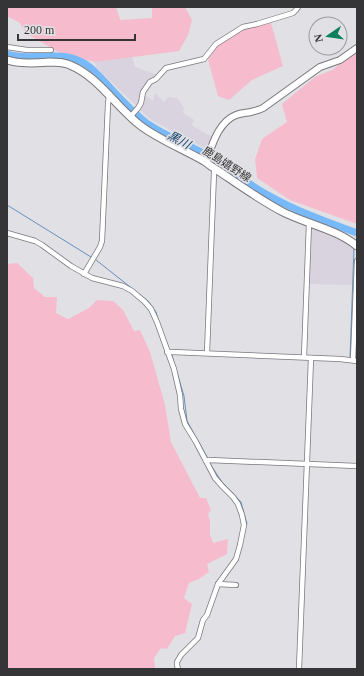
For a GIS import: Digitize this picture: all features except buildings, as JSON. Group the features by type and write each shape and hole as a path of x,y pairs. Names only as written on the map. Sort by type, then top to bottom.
{"main road":[{"name":"鹿島嬉野線","path":"7,60 57,62 68,64 87,74 130,117 153,134 206,162 265,202 283,212 336,233 350,240 357,246"}],"street":[{"path":"130,117 141,103 143,92 150,82 156,79 166,68 204,59 216,44 243,27 293,13 298,7"},
{"path":"7,47 27,50 51,50"},
{"path":"206,162 225,121 238,114 252,112 263,108 320,67 340,60 357,48"},
{"path":"84,274 102,241 109,96"},
{"path":"207,353 214,172 216,170"},
{"path":"304,357 309,223"},
{"path":"7,233 42,245 71,266 92,278 123,286 132,291 151,309 174,369 185,424 215,478 238,504 244,525 236,559 218,584 207,615 203,620 198,638 181,655 177,662 178,669"},
{"path":"167,352 355,360 357,261"},
{"path":"299,669 311,358"},
{"path":"206,461 357,466"},
{"path":"218,584 236,585"}],"shaded area":[{"path":"7,7 116,7 120,20 152,18 152,7 185,7 192,20 188,35 179,51 95,62 60,53 29,35 25,32 20,23 7,16"},
{"path":"271,23 283,66 252,80 229,100 218,96 208,60 217,45 243,29"},
{"path":"357,52 357,224 290,200 257,178 255,159 262,139 287,122 282,104 315,77 332,70"},
{"path":"132,57 135,67 158,75 149,80 141,92 153,101 155,93 164,102 168,97 177,98 184,108 183,113 194,120 191,125 212,137 206,149 150,119 96,67 95,62"},
{"path":"311,228 342,241 354,249 352,285 309,284"},
{"path":"17,263 33,278 34,288 45,297 57,297 56,313 68,319 89,308 97,300 113,301 123,310 134,331 140,330 150,352 165,405 171,442 200,498 206,498 211,510 208,514 210,521 210,534 213,543 228,539 227,554 207,564 209,572 199,579 189,583 184,598 192,604 185,633 175,636 167,649 161,648 154,658 155,669 7,669 7,264"}],"waterway":[{"name":"黒川","path":"7,54 25,57 64,56 82,62 94,70 125,104 155,129 210,157 260,191 279,201 312,216 357,233"},
{"path":"7,205 91,257"},
{"path":"350,357 354,248"},
{"path":"96,260 148,301 156,312 158,319"},
{"path":"172,355 174,363"},
{"path":"178,376 184,396 187,421 207,457"},
{"path":"210,464 222,482 241,502 247,524"}]}
